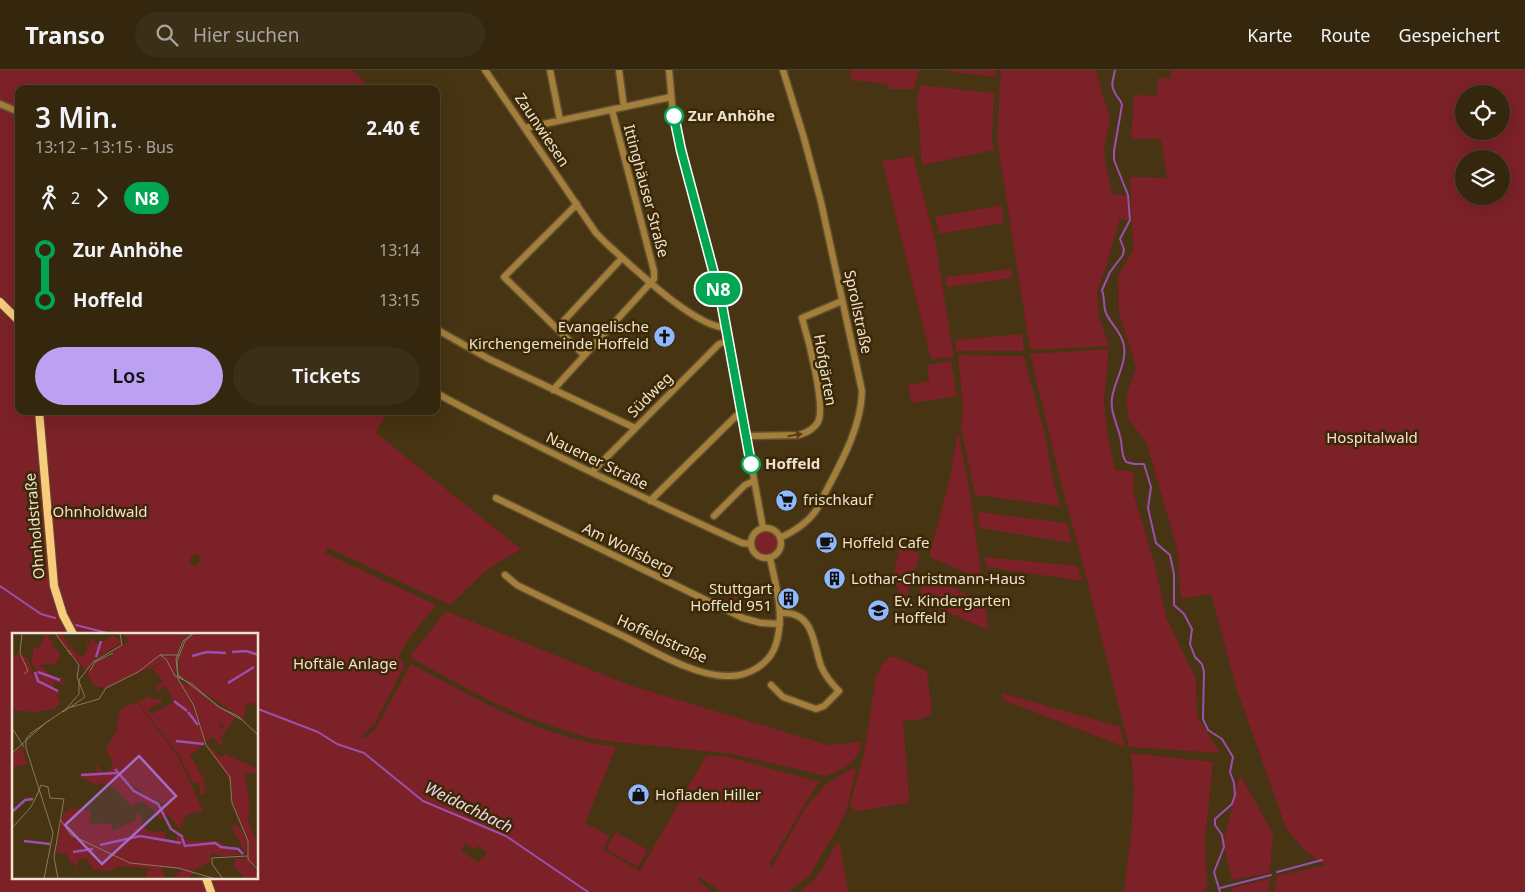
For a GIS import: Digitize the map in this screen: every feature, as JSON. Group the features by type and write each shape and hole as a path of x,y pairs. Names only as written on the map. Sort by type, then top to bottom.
{"main road":[{"path":"0,302 15,317"},
{"name":"Ohnholdstraße","path":"40,415 54,586 63,615 72,633"},
{"path":"207,880 211,892"}],"street":[{"name":"Zaunwiesen","path":"485,70 596,233 651,283 696,318 714,326 727,328"},
{"path":"550,70 560,120"},
{"name":"Ittinghäuser Straße","path":"619,70 624,107"},
{"path":"669,70 671,97 681,150 721,300 764,528"},
{"name":"Sprollstraße","path":"780,538 798,529 811,518 817,509 852,437 859,415 862,391 813,170 783,70"},
{"path":"525,128 671,97"},
{"path":"0,104 15,110"},
{"name":"Ittinghäuser Straße","path":"612,110 654,271 654,279 651,283"},
{"path":"578,204 504,277 584,355"},
{"path":"557,328 622,258"},
{"path":"553,390 651,283"},
{"name":"Hofgärten","path":"747,436 799,435 807,433 817,424 820,410 818,394 813,361 802,318 842,301"},
{"path":"440,331 489,359 635,428"},
{"name":"Südweg","path":"592,472 719,344 729,341"},
{"name":"Nauener Straße","path":"440,395 507,432 650,501 742,544 751,544"},
{"path":"650,501 736,416 742,413"},
{"path":"714,516 745,485 754,481"},
{"name":"Am Wolfsberg","path":"496,498 743,618 761,623 780,624"},
{"path":"764,528 774,530 780,538 778,552 770,558 755,554 751,544 754,534 764,528"},
{"name":"Hoffeldstraße","path":"505,575 517,585 684,666 716,675 730,676 742,674 762,665 776,646 781,613 770,558"},
{"path":"771,685 783,697 816,709 824,706 839,691 825,673 808,625 798,616 781,613"}],"green space":[{"path":"0,70 352,70 368,85 15,85 15,110 0,101"},
{"path":"850,70 919,70 914,89 888,89 888,84 852,80"},
{"path":"940,70 996,70 995,77"},
{"path":"1001,70 1097,70 1110,120 1104,149 1112,195 1128,195 1130,220 1120,219 1097,292 1099,317 1109,346 1030,350 997,139"},
{"name":"Hospitalwald","path":"1170,70 1525,70 1525,892 1274,892 1277,876 1325,865 1303,849 1286,828 1237,690 1211,594 1181,599 1177,548 1146,442 1129,420 1126,398 1136,367 1119,313 1118,276 1133,250 1130,177 1167,178 1161,139 1131,139 1134,95 1156,96 1158,78 1171,78"},
{"path":"920,85 994,93 992,139 994,150 922,165 917,100"},
{"name":"Ohnholdwald","path":"0,106 15,112 15,415 386,415 376,433 521,549 488,569 450,605 328,548 325,553 436,605 401,651 398,658 402,660 404,666 374,725 360,737 363,738 374,731 411,664 485,703 535,726 588,742 616,747 585,823 610,836 603,850 640,871 706,756 725,756 820,782 809,797 769,865 772,867 805,808 826,784 852,768 856,770 846,812 810,875 788,892 721,892 700,877 698,881 713,892 0,892","holes":["197,554 201,559 196,567 189,562 192,555","466,843 474,849 479,846 487,853 478,863 461,850"]},
{"path":"913,156 935,240 954,357 931,359 882,161"},
{"path":"1002,205 1004,223 939,234 935,217"},
{"path":"1011,269 1012,278 947,287 946,277"},
{"path":"1022,334 1024,351 956,351 955,340"},
{"path":"1109,349 1104,401 1107,432 1115,470 1134,472 1133,492 1155,565 1166,617 1196,679 1197,716 1220,753 1129,747 1030,354"},
{"path":"958,355 1024,356 1046,439 1060,506 975,495 961,426 963,407"},
{"path":"951,361 957,396 911,403 908,385 929,381 927,365"},
{"path":"958,431 969,486 982,579 929,557 950,477"},
{"path":"978,512 1067,523 1072,543 980,528"},
{"path":"766,532 774,535 777,543 774,551 766,554 758,551 755,543 758,535"},
{"path":"900,545 920,554 905,604 893,579"},
{"path":"985,557 1078,566 1082,581 986,567"},
{"path":"925,575 985,603 988,630 918,599"},
{"path":"729,587 740,592 736,600 725,595"},
{"path":"446,611 629,685 828,745 861,742 858,754 850,764 826,776 733,754 585,737 528,718 490,701 411,658 411,655"},
{"path":"890,657 896,657 927,671 932,711 926,717 903,721 909,803 856,811 850,804 864,754 876,676 882,664"},
{"path":"1002,693 1120,727 1125,747 1003,700"},
{"path":"1131,753 1213,762 1205,840 1207,885 1204,892 1124,892 1134,790"},
{"path":"1240,775 1273,833 1270,873 1232,880 1223,842"},
{"path":"616,832 648,850 638,867 606,849"},
{"path":"839,841 848,892 798,892 816,878"},
{"path":"1271,878 1268,892 1231,892 1232,888"}],"waterway":[{"path":"1115,70 1112,86 1122,105 1114,160 1128,195 1130,220 1120,239 1124,249 1123,255 1110,272 1102,290 1106,313 1121,337 1124,346 1124,359 1113,392 1112,408 1121,439 1124,459 1126,462 1144,464 1151,487 1148,508 1156,543 1170,555 1174,574 1174,605 1184,614 1192,629 1190,644 1195,657 1202,664 1204,672 1203,719 1208,730 1222,739 1233,757 1230,772 1234,783 1235,795 1232,804 1215,819 1215,825 1222,835 1224,847 1214,872 1220,892"},
{"name":"Weidachbach","path":"0,586 41,614 55,618"},
{"name":"Weidachbach","path":"76,625 107,633"},
{"name":"Weidachbach","path":"259,709 318,732 337,744 364,753 423,801 506,836 588,892"},
{"path":"1277,872 1322,860"},
{"path":"1220,888 1271,875"}],"bus line":[{"name":"N8","path":"674,116 681,150 721,300 751,464"}],"place":[{"name":"Zur Anhöhe","path":"674,116"},
{"name":"Evangelische Kirchengemeinde Hoffeld","path":"665,336"},
{"name":"Hoffeld","path":"751,464"},
{"name":"frischkauf","path":"787,500"},
{"name":"Hoffeld Cafe","path":"826,543"},
{"name":"Lothar-Christmann-Haus","path":"835,579"},
{"name":"Stuttgart Hoffeld 951","path":"788,598"},
{"name":"Ev. Kindergarten Hoffeld","path":"878,610"},
{"name":"Hofladen Hiller","path":"639,795"}],"park label":[{"name":"Hoftäle Anlage","path":"345,664"}]}
